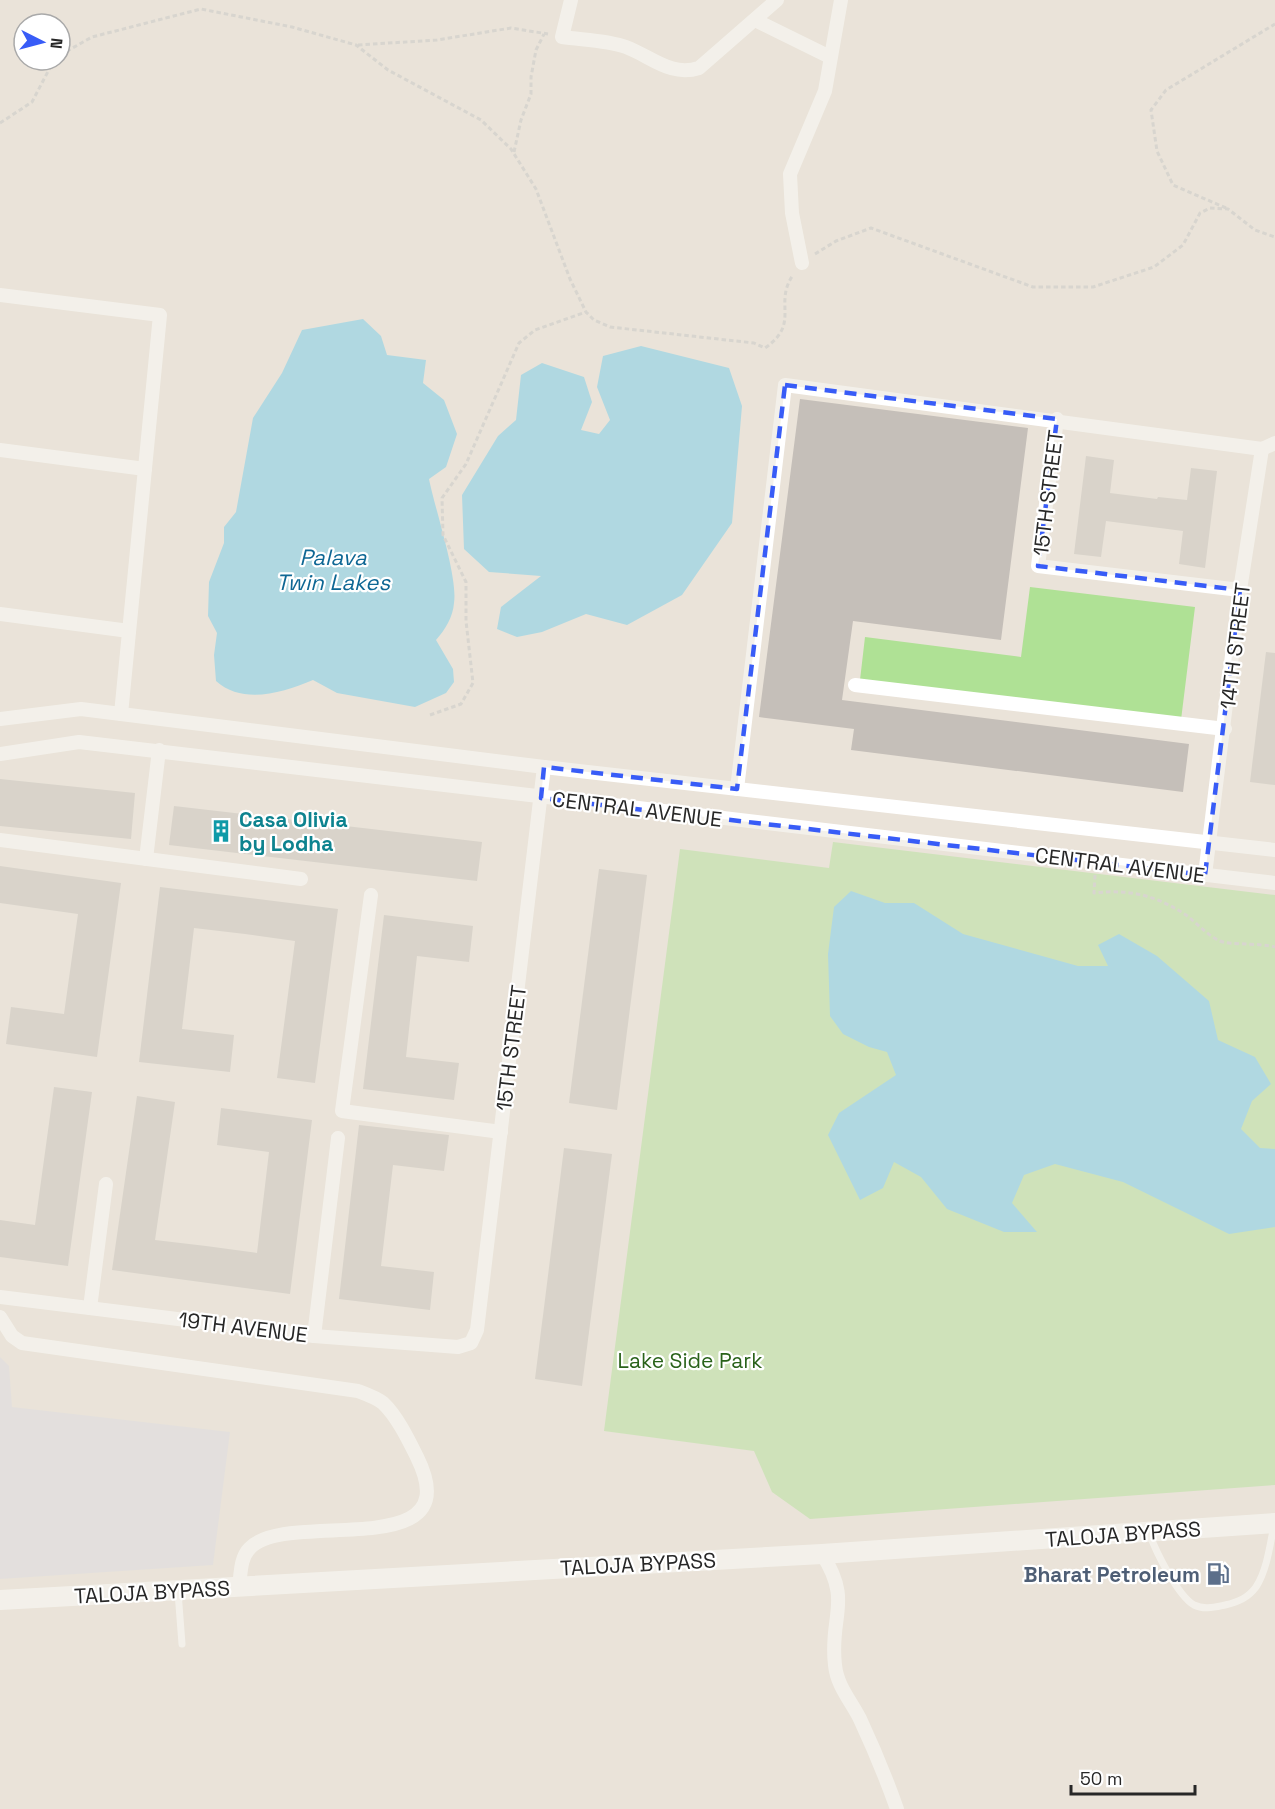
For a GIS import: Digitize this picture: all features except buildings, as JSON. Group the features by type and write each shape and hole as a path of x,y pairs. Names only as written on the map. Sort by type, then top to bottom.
{"main road":[{"name":"TALOJA BYPASS","path":"0,1600 822,1554 1275,1523"}],"street":[{"path":"571,0 562,37 625,47 675,71 687,72 699,68 777,0"},
{"path":"802,263 792,213 790,174 825,91 841,0"},
{"path":"755,20 830,57"},
{"path":"0,295 160,315 121,714"},
{"path":"737,789 785,385 1268,446"},
{"name":"15TH STREET","path":"1057,419 1038,566 1240,590"},
{"name":"14TH STREET","path":"1205,875 1225,729 1240,590 1268,446"},
{"path":"0,450 145,469"},
{"path":"0,614 129,631"},
{"path":"855,685 1225,729"},
{"name":"CENTRAL AVENUE","path":"0,719 81,709 737,789 1275,849"},
{"name":"CENTRAL AVENUE","path":"0,754 79,742 159,750 541,798 1275,883"},
{"path":"146,859 159,750"},
{"name":"15TH STREET","path":"477,1330 544,766"},
{"path":"0,840 301,879"},
{"path":"371,895 342,1111 501,1132"},
{"path":"314,1336 338,1138"},
{"path":"90,1308 106,1184"},
{"name":"19TH AVENUE","path":"0,1297 314,1336 458,1347 471,1343 477,1330"},
{"path":"0,1317 12,1336 22,1343 358,1391 382,1403 417,1457 425,1478 426,1492 421,1509 413,1519 384,1527 280,1535 263,1541 251,1547 242,1562 239,1587"},
{"path":"822,1554 833,1571 839,1589 833,1642 835,1667 840,1687 858,1716 897,1809"}],"lane":[{"path":"1148,1532 1157,1553 1192,1604 1206,1608 1237,1603 1250,1595 1264,1567 1275,1523"},
{"path":"178,1590 182,1644"}],"path":[{"path":"72,48 92,37 201,9 292,27 356,45 437,40 511,28 562,37"},
{"path":"1275,24 1166,90 1151,110 1157,151 1173,185 1228,209 1255,230 1275,237"},
{"path":"514,153 521,120 531,94 531,77 536,50 544,34"},
{"path":"356,45 388,70 481,120 514,153 536,189 586,312 594,320 610,327 754,343 765,348 779,338 785,325 785,295 789,281 802,263 836,241 871,228 1034,287 1093,287 1154,267 1183,245 1200,213 1210,208 1228,209"},
{"path":"0,123 32,102 48,72"},
{"path":"430,715 461,704 473,683 466,633 465,582 443,535 442,498 466,464 519,343 535,330 586,312"},
{"path":"1097,861 1094,893 1124,890 1153,897 1186,915 1221,942 1260,943 1275,947"}],"highlighted area":[{"path":"785,385 1057,419 1038,566 1240,590 1205,875 541,798 544,767 737,789"}],"shaded area":[{"path":"0,1357 9,1366 12,1407 230,1432 213,1565 0,1579"}],"green space":[{"path":"1030,587 1195,607 1181,720 860,680 865,637 1021,657"},
{"name":"Lake Side Park","path":"833,842 1275,895 1275,1485 810,1519 772,1492 754,1451 604,1431 680,849 829,868"}],"water":[{"name":"Palava Twin Lakes","path":"363,319 381,336 387,355 426,360 423,383 444,400 457,434 446,467 429,479 453,577 454,591 450,618 436,640 453,669 454,682 446,693 415,707 337,693 313,680 276,692 250,695 238,693 216,681 214,655 217,633 208,616 209,582 224,543 224,527 236,512 253,418 282,373 302,330"},
{"path":"641,346 729,368 742,406 732,523 682,595 627,625 586,614 542,632 517,637 497,629 501,607 541,576 489,572 464,549 462,495 498,436 516,420 521,375 542,363 584,377 592,402 581,430 599,434 610,420 597,387 603,356"},
{"path":"851,891 885,903 914,903 963,934 1078,966 1108,966 1098,945 1119,934 1157,956 1209,1001 1218,1040 1255,1057 1271,1084 1252,1101 1241,1129 1260,1148 1275,1149 1275,1227 1229,1234 1123,1182 1055,1164 1024,1175 1012,1203 1037,1232 1004,1232 947,1209 921,1177 894,1162 883,1188 860,1200 828,1135 839,1113 896,1075 887,1052 869,1047 843,1034 830,1016 828,954 834,907"}],"place":[{"name":"Casa Olivia by Lodha","path":"221,831"},
{"name":"Bharat Petroleum","path":"1218,1574"}]}
